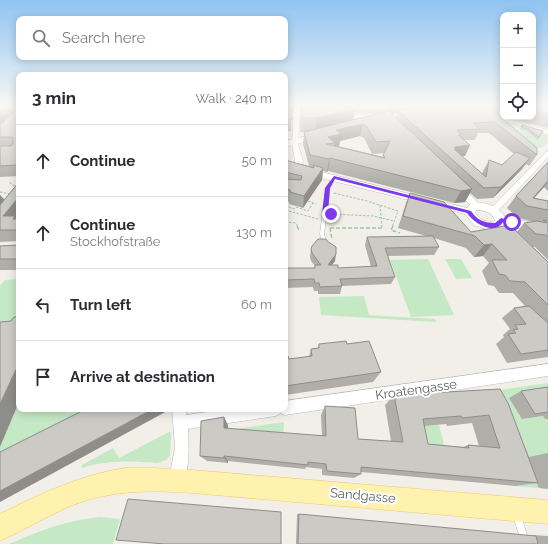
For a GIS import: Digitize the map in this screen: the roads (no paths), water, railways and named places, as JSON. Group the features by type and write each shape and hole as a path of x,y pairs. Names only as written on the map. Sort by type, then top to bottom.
{"main road":[{"name":"Sandgasse","path":"0,528 48,502 106,484 150,479 461,503 548,512"}],"street":[{"path":"296,132 295,141 299,161 296,168"},
{"path":"288,143 329,132"},
{"path":"494,210 548,153"},
{"path":"288,167 473,209 487,207 494,210 500,216 500,226"},
{"path":"454,183 473,209"},
{"path":"473,209 471,217 476,222 484,225 548,230"},
{"name":"Kroatengasse","path":"288,408 548,370"},
{"path":"178,480 182,447 180,416 235,412"}],"lane":[{"path":"324,241 322,234 328,188 334,178"},
{"path":"515,509 526,544"}]}
